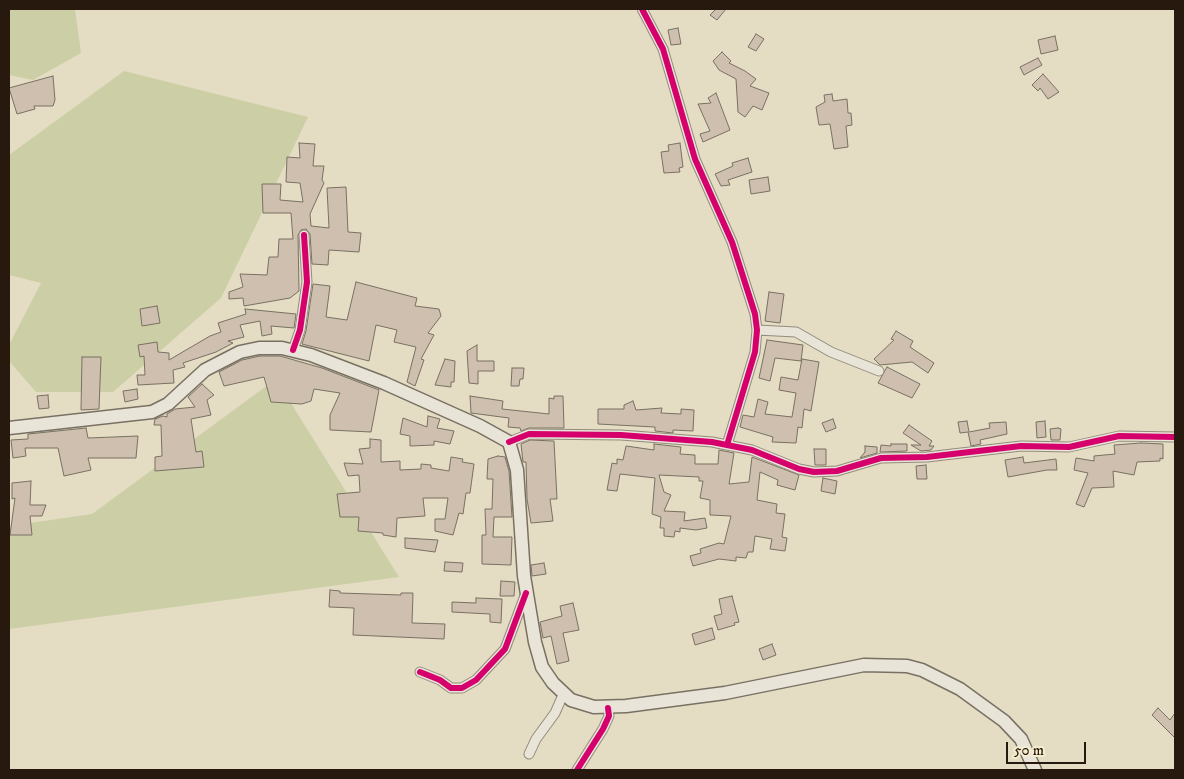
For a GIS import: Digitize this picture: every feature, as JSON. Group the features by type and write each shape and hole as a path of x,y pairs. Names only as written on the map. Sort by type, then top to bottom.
{"main road":[{"path":"9,428 152,412 168,404 205,370 240,352 259,348 282,348 311,354 384,383 480,426 509,442 518,470 520,529 526,593 542,667 563,695 580,703 608,708 724,693 864,665 907,666 922,670 960,689 1004,721 1021,740 1035,770"}],"street":[{"path":"642,9 663,49 690,143 705,186 732,242 755,314 757,330 755,352 727,445"},
{"path":"293,350 300,330 307,282 304,235"},
{"path":"757,330 796,332 831,352 879,371"},
{"path":"509,442 529,434 621,434 712,442 752,450 799,469 837,471 881,458 927,457 1020,446 1084,446 1119,436 1175,437"},
{"path":"420,672 440,680 452,688 462,688 476,680 505,649 526,593"},
{"path":"529,754 536,739 559,707 563,695"},
{"path":"577,770 593,747 609,716 608,708"}],"green space":[{"path":"9,9 75,9 81,53 33,80 9,75"},
{"path":"124,71 308,117 221,298 113,392 36,392 9,361 9,345 41,283 9,275 9,155"},
{"path":"276,379 399,577 9,629 9,526 92,514"}],"building":[{"path":"716,9 726,9 717,20 710,15"},
{"path":"678,28 681,44 671,45 668,30"},
{"path":"756,34 764,39 756,51 748,47"},
{"path":"1055,36 1058,50 1041,54 1038,40"},
{"path":"722,52 731,61 729,63 756,79 750,86 769,93 762,110 753,106 745,117 738,112 736,79 719,70 713,61"},
{"path":"1038,58 1042,65 1024,75 1020,67"},
{"path":"1043,74 1059,92 1048,99 1040,88 1038,91 1032,85"},
{"path":"53,76 55,100 53,106 34,106 35,109 17,114 9,88"},
{"path":"716,93 730,130 703,142 700,134 710,131 698,104 711,103 708,98"},
{"path":"832,94 833,101 847,99 848,113 851,113 852,125 846,126 848,147 834,149 830,124 819,125 816,107 825,102 824,95"},
{"path":"299,143 315,144 313,166 324,166 322,180 324,183 310,214 311,226 329,228 327,188 346,187 348,232 361,233 359,252 329,250 328,265 312,264 310,234 306,229 301,230 298,235 299,291 290,298 244,306 243,298 229,299 229,292 243,287 240,274 267,275 269,257 278,257 279,239 293,239 291,213 263,213 262,184 281,184 280,200 303,202 300,183 286,182 287,157 300,158"},
{"path":"680,143 683,167 679,168 680,172 664,173 661,152 669,151 668,145"},
{"path":"748,158 752,172 728,180 730,185 721,186 715,174 733,166 732,163"},
{"path":"768,177 770,191 751,194 749,180"},
{"path":"356,282 417,298 415,306 439,309 441,316 428,333 434,335 421,359 424,360 415,386 407,382 416,347 394,342 397,330 376,325 369,361 302,344 306,331 313,284 330,286 326,317 347,320"},
{"path":"769,292 784,294 780,323 765,321"},
{"path":"157,306 160,323 142,326 140,309"},
{"path":"245,309 296,314 294,328 271,326 272,334 262,336 260,321 240,325 244,337 228,341 233,343 216,352 183,363 185,367 173,370 174,383 138,385 137,375 145,375 144,356 140,357 138,345 157,342 158,352 169,353 169,360 210,336 221,332 218,323 246,314"},
{"path":"896,331 913,341 910,347 934,363 928,373 912,362 880,365 874,359 894,340 891,339"},
{"path":"767,340 803,345 801,361 775,358 770,381 759,378"},
{"path":"477,345 477,361 494,361 494,371 478,371 478,384 469,383 467,351"},
{"path":"260,356 280,356 322,368 379,390 371,432 330,430 330,415 340,393 314,389 311,401 302,404 271,402 264,377 224,386 219,372 242,360"},
{"path":"82,357 101,357 99,409 81,410"},
{"path":"445,359 455,361 454,382 451,382 451,387 435,385"},
{"path":"802,359 819,362 811,411 804,409 802,428 798,427 796,443 772,442 773,437 740,427 743,415 754,417 758,399 768,402 765,414 792,417 796,393 779,390 781,377 798,380"},
{"path":"887,367 920,384 912,398 878,383"},
{"path":"512,368 524,368 523,379 520,379 519,386 511,386"},
{"path":"202,384 214,395 207,400 211,415 191,419 196,452 202,451 204,467 155,471 155,457 162,456 161,425 154,425 155,419 163,416 167,417 167,414 175,409 195,407 188,397"},
{"path":"137,389 138,399 125,402 123,391"},
{"path":"48,395 49,408 39,409 37,396"},
{"path":"470,396 503,401 502,409 549,414 549,398 554,399 554,396 563,396 564,428 529,428 521,431 520,428 508,427 509,418 471,413"},
{"path":"633,401 636,410 662,408 661,413 681,414 681,409 694,410 693,431 673,430 673,433 655,431 655,427 598,424 598,409 624,409 624,405"},
{"path":"428,416 440,419 437,428 454,431 450,444 434,441 434,445 410,446 410,436 400,434 403,418 427,427"},
{"path":"833,419 836,428 826,432 822,423"},
{"path":"967,421 969,432 990,428 989,423 1006,422 1007,434 980,440 981,444 971,446 968,432 960,433 958,422"},
{"path":"1045,421 1046,437 1037,438 1036,422"},
{"path":"909,425 932,441 929,446 934,446 931,450 921,451 911,445 921,445 903,433"},
{"path":"86,428 88,438 138,436 136,458 88,458 91,470 64,476 58,448 25,448 26,456 13,458 11,440 28,439 28,434"},
{"path":"1050,429 1061,429 1060,440 1051,440"},
{"path":"370,439 381,440 381,462 400,461 400,470 421,469 421,464 449,471 451,457 463,459 462,462 474,464 470,493 466,493 463,514 459,513 453,535 435,531 435,519 445,519 448,498 423,498 425,516 397,518 396,537 383,535 383,533 358,531 359,517 340,517 337,494 360,492 359,475 348,476 344,463 363,464 359,449 370,448"},
{"path":"530,440 554,441 557,499 550,499 553,521 531,523 527,499 526,462 523,462 521,444"},
{"path":"654,444 681,447 680,454 695,455 695,464 718,464 719,450 734,453 729,484 749,482 752,457 799,475 795,490 777,485 778,480 760,472 757,500 777,504 776,513 785,514 782,537 787,538 785,551 770,549 772,539 755,536 753,552 748,552 746,558 736,557 736,561 719,559 693,566 690,556 701,553 700,549 719,543 724,544 731,516 710,515 710,500 700,498 703,481 699,481 699,477 659,475 664,492 671,495 664,511 685,512 684,521 705,518 707,528 696,530 680,528 680,532 675,531 674,537 664,536 664,528 660,528 661,517 652,514 655,478 620,474 617,491 607,490 612,463 617,464 617,459 623,460 626,446 654,450"},
{"path":"891,444 907,444 907,451 880,452 881,445 891,446"},
{"path":"1163,444 1163,459 1160,458 1160,461 1137,462 1134,475 1113,471 1114,487 1092,488 1084,507 1076,504 1088,473 1074,470 1076,458 1094,461 1094,456 1115,454 1114,445"},
{"path":"865,446 877,447 877,453 860,458 865,452"},
{"path":"814,449 826,449 826,465 815,465"},
{"path":"498,456 505,457 509,471 512,517 494,517 493,537 512,537 511,565 482,564 482,535 486,535 485,509 492,509 493,479 487,479 488,459"},
{"path":"1023,457 1024,463 1056,459 1057,470 1008,477 1005,460"},
{"path":"926,465 927,479 917,479 916,466"},
{"path":"823,478 837,481 835,494 821,491"},
{"path":"31,481 30,505 46,505 42,516 30,516 32,535 10,535 15,498 12,499 12,483"},
{"path":"405,538 438,540 435,552 405,548"},
{"path":"445,562 463,563 462,572 444,571"},
{"path":"544,563 546,574 532,576 531,565"},
{"path":"501,581 515,582 514,596 500,596"},
{"path":"330,590 340,591 340,593 401,595 401,593 413,593 412,623 445,624 444,639 353,635 354,608 329,607"},
{"path":"732,596 739,622 718,630 714,616 722,614 719,599"},
{"path":"476,598 502,599 501,623 490,622 490,614 452,612 452,602 476,603"},
{"path":"573,603 579,630 563,633 569,661 557,664 551,636 543,638 540,622 562,616 560,606"},
{"path":"712,628 715,639 695,645 692,634"},
{"path":"772,644 776,655 763,660 759,649"},
{"path":"1158,708 1170,720 1175,713 1175,738 1152,715"}],"cycle path":[{"path":"642,9 663,49 695,159 732,242 755,314 757,330 755,352 727,445"},
{"path":"293,350 300,330 307,282 304,235"},
{"path":"509,442 529,434 621,435 712,442 752,450 799,469 814,472 837,471 881,458 927,457 1021,446 1069,447 1119,436 1175,437"},
{"path":"420,672 440,680 451,688 462,688 476,680 505,649 526,593"},
{"path":"577,770 603,729 609,716 608,708"}]}
